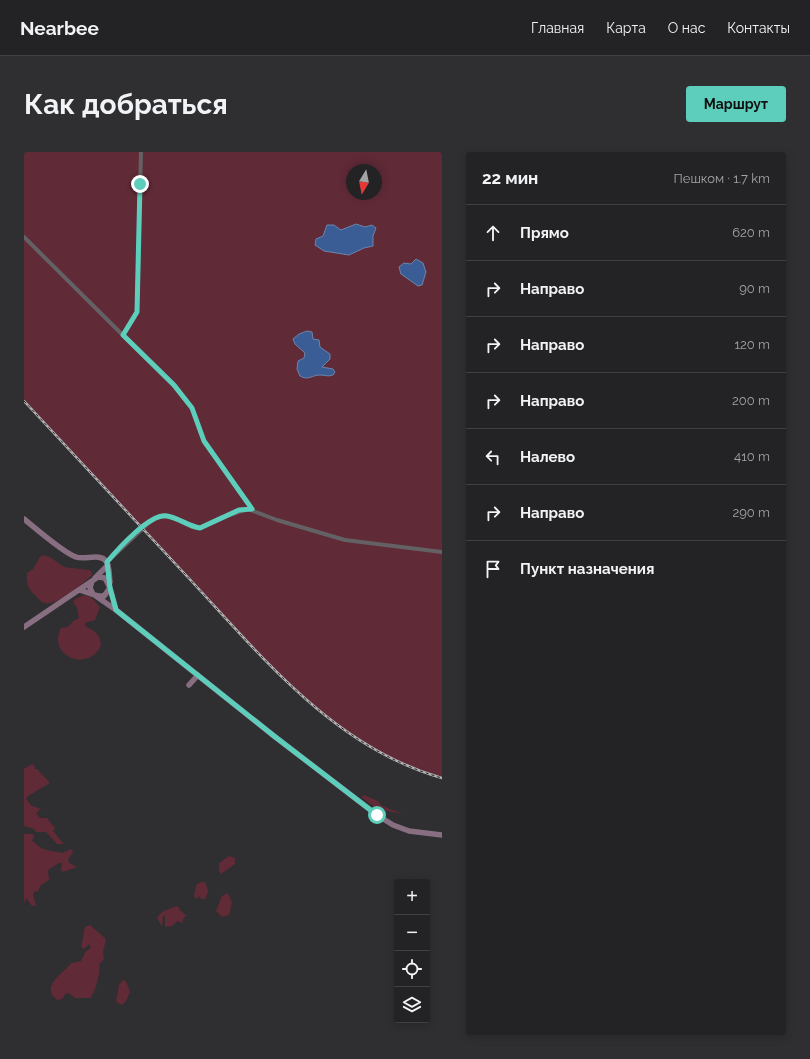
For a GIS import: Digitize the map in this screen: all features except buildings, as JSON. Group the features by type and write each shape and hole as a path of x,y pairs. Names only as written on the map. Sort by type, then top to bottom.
{"street":[{"path":"123,335 137,312 141,152"},
{"path":"24,237 174,385 192,408 204,441 252,509"},
{"path":"24,627 94,579 107,564 154,518 169,516 192,527 200,528 239,510 252,509 277,520 345,540 442,552"},
{"path":"24,519 73,556 84,559 102,558 107,564 110,586 116,610"},
{"path":"94,579 102,577 110,586"},
{"path":"94,579 90,588 93,594 116,610 198,676 377,815 393,825 409,831 442,835"},
{"path":"80,590 104,596 110,586"},
{"path":"189,685 198,676"}],"shaded area":[{"path":"24,152 442,152 442,778 402,764 366,744 331,720 299,693 269,664 24,401"},
{"path":"43,555 50,557 64,567 89,570 92,572 92,575 62,598 49,603 44,603 39,600 27,582 27,573 33,569 40,557"},
{"path":"84,595 91,597 100,607 95,620 85,623 85,626 97,633 100,638 101,646 94,654 86,659 78,659 70,657 64,653 59,646 58,637 61,628 68,627 73,621 79,618 77,608 73,602 75,599"},
{"path":"32,764 35,766 34,769 37,769 50,783 28,796 26,799 32,806 41,809 36,813 40,818 47,818 55,828 53,831 64,844 57,844 46,832 36,832 34,829 24,826 24,769"},
{"path":"364,795 378,801 382,806 403,814 377,809 361,797"},
{"path":"24,834 33,834 34,837 32,840 35,844 46,850 62,853 71,849 73,852 68,860 69,863 77,867 63,872 61,870 62,863 59,863 48,870 49,880 41,885 38,891 34,892 33,895 36,905 32,906 26,898 24,904"},
{"path":"229,856 235,858 235,864 221,874 219,871 219,863"},
{"path":"201,882 205,882 208,892 205,899 201,899 199,896 196,899 194,896 196,885"},
{"path":"228,893 232,902 229,915 222,917 216,911 222,896"},
{"path":"176,906 179,907 180,910 187,916 184,917 182,923 177,921 172,926 165,927 165,915 163,917 162,927 157,918 159,915"},
{"path":"90,925 106,939 103,952 104,959 99,964 98,977 94,992 90,998 75,998 66,993 62,999 57,1000 52,995 52,985 71,963 81,961 86,951 91,948 89,944 84,949 81,947 85,927"},
{"path":"123,980 126,981 130,992 126,1001 122,1005 116,1002 119,985"}],"water":[{"path":"356,224 365,227 372,225 376,228 373,236 373,246 364,248 349,255 324,251 315,245 316,239 323,236 327,225 334,225 341,230"},
{"path":"416,259 423,263 426,272 422,285 418,286 401,274 399,267 404,263 411,264"},
{"path":"307,331 312,332 313,339 319,340 320,347 330,354 330,359 322,367 333,369 335,372 333,375 317,375 305,378 300,376 297,369 298,361 304,358 305,353 295,344 293,339 299,334"}],"railway":[{"path":"24,401 240,634 299,693 331,720 366,744 402,764 442,778"}],"route":[{"path":"140,184 137,312 123,335 174,385 192,408 204,441 214,452 221,465 252,509 239,510 200,528 192,527 169,516 154,518 115,552 107,562 110,588 116,610 274,736 377,815"}]}
